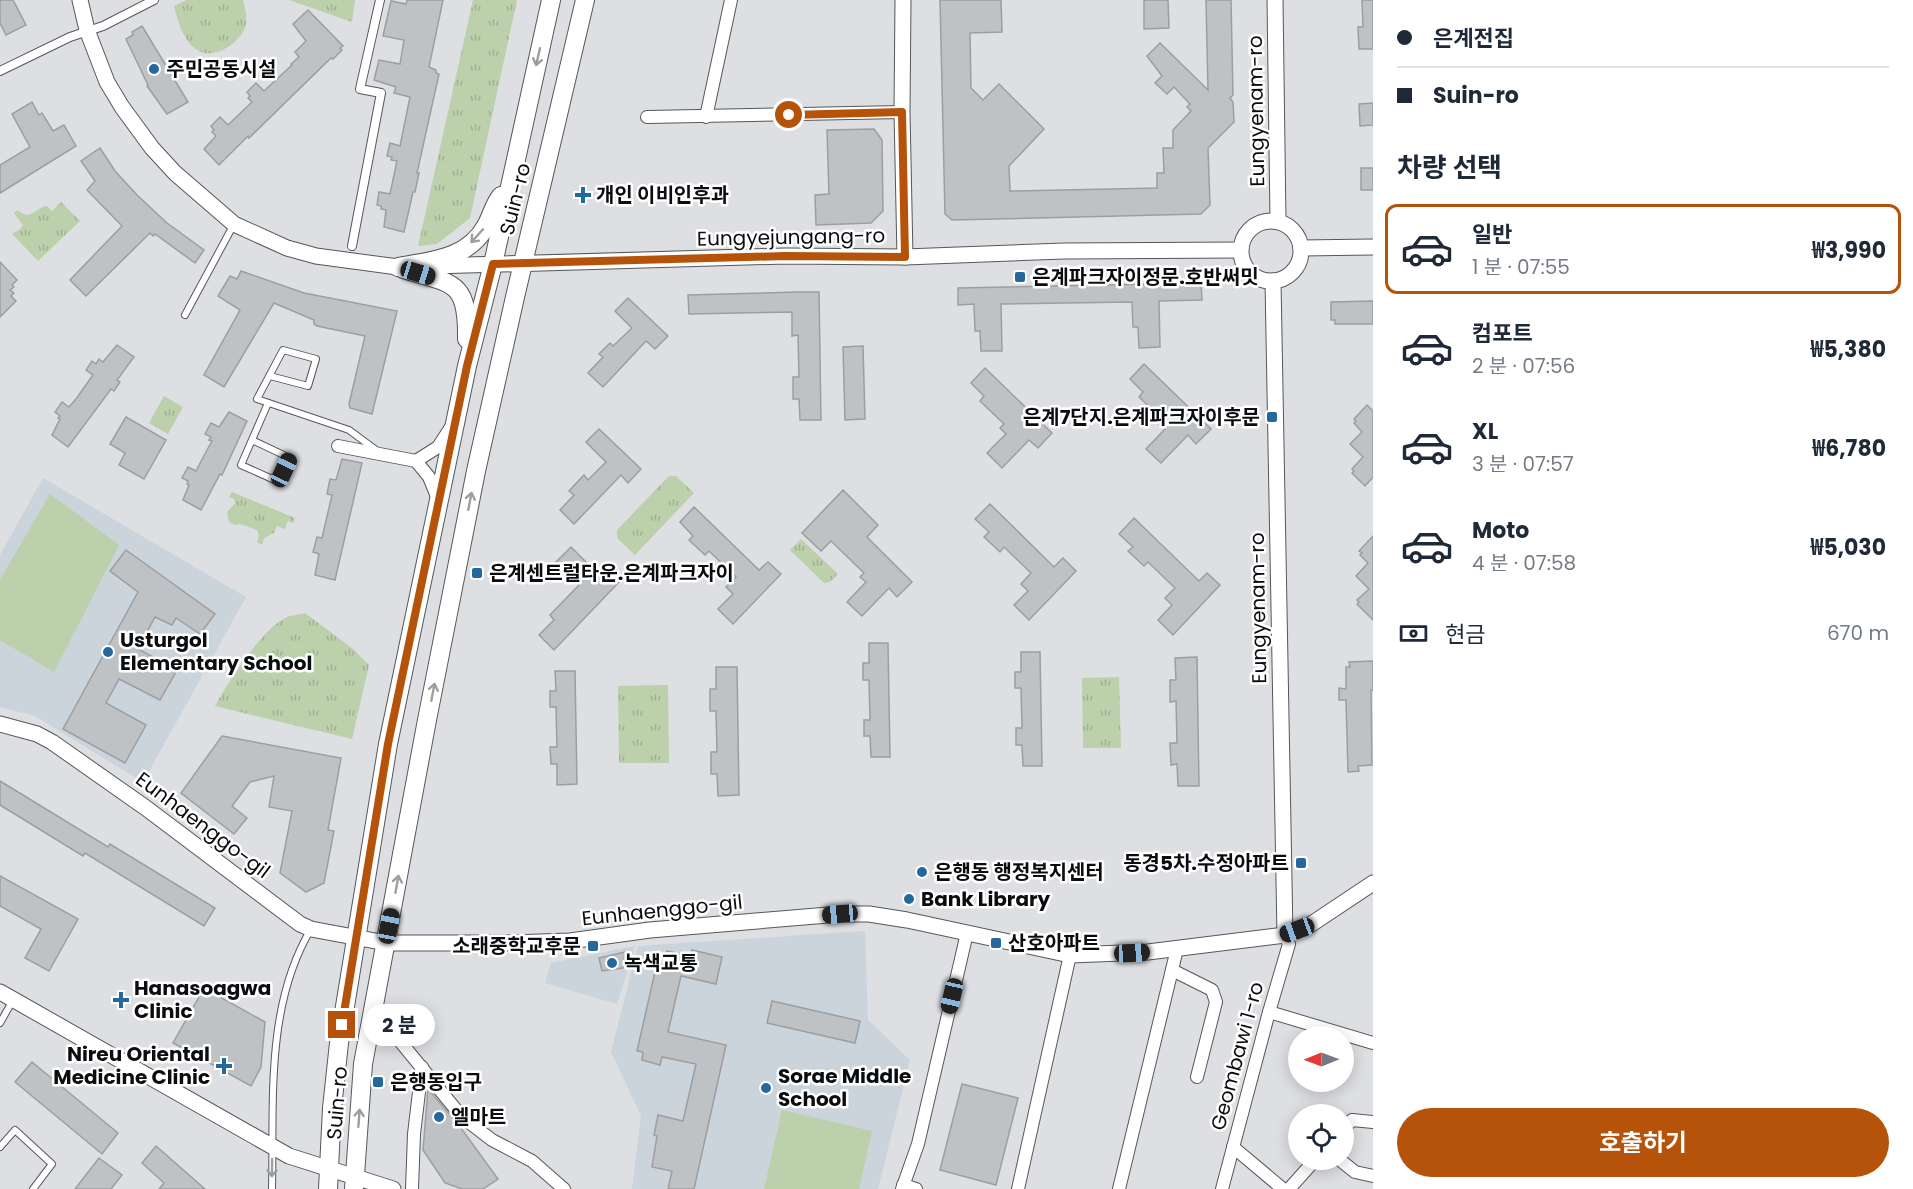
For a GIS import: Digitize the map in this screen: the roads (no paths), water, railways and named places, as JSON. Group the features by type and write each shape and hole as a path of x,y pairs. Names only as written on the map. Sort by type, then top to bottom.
{"main road":[{"name":"Suin-ro","path":"328,1189 339,1043 388,744 467,366 493,264 551,0"},
{"name":"Suin-ro","path":"354,1182 363,1064 372,1007 476,471 585,0"},
{"path":"398,267 437,260 460,252 486,226 495,204 508,188"},
{"path":"398,267 445,281 459,292 467,312 467,366"}],"street":[{"path":"80,0 87,30 107,82 122,107 152,148 175,173 234,224 287,248 316,256 398,267"},
{"path":"0,71 87,30 103,26 154,0"},
{"path":"352,246 381,93 360,89 380,0"},
{"path":"706,117 731,0"},
{"path":"903,0 902,112 905,257"},
{"name":"Eungyenam-ro","path":"1275,0 1278,221"},
{"path":"648,117 902,112"},
{"path":"1269,220 1278,221 1294,231 1301,248 1297,267 1282,279 1273,281 1253,276 1241,260 1240,250 1246,233 1252,226 1269,220"},
{"path":"1301,248 1373,248"},
{"name":"Eungyejungang-ro","path":"398,267 785,256 905,257 1064,251 1240,250"},
{"name":"Eungyenam-ro","path":"1273,281 1285,935"},
{"path":"416,462 438,447 455,422"},
{"path":"338,446 382,453 416,462 429,477 438,499"},
{"name":"Eunhaenggo-gil","path":"0,724 37,734 52,742 146,808 289,916 311,929 386,944 570,941 650,930 840,914 868,914 1070,955 1177,949 1285,935 1310,925 1373,883"},
{"path":"916,1189 903,1187 918,1144 967,933"},
{"name":"Geombawi 1-ro","path":"1222,1189 1289,944 1285,935"},
{"path":"1119,1189 1177,949"},
{"path":"1018,1189 1070,955"},
{"path":"1172,970 1212,990 1216,1002 1197,1077"},
{"path":"6,996 301,1161 328,1168 354,1182 393,1189"},
{"path":"372,1007 462,1117 476,1130 532,1161 564,1189"},
{"path":"1269,1012 1373,1043"},
{"path":"412,1189 414,1134 422,1067"},
{"path":"1354,1120 1373,1122"},
{"path":"1233,1147 1283,1189"},
{"path":"1290,1189 1306,1170"},
{"path":"1353,1170 1373,1176"}],"lane":[{"path":"185,315 234,224"},
{"path":"270,376 308,386 316,359 283,350 257,399 349,430 382,453"},
{"path":"252,440 290,458 279,482 241,465 268,403"},
{"path":"272,1189 272,1107 280,1017 295,959 311,929"},
{"path":"0,1023 6,996"},
{"path":"0,1147 15,1130 52,1164 33,1189"}],"place":[{"name":"주민공동시설","path":"154,69"},
{"name":"개인 이비인후과","path":"583,195"},
{"name":"은계파크자이정문.호반써밋","path":"1020,277"},
{"name":"은계7단지.은계파크자이후문","path":"1272,417"},
{"name":"은계센트럴타운.은계파크자이","path":"477,573"},
{"name":"Usturgol Elementary School","path":"108,652"},
{"name":"동경5차.수정아파트","path":"1301,863"},
{"name":"은행동 행정복지센터","path":"922,872"},
{"name":"Bank Library","path":"909,899"},
{"name":"산호아파트","path":"996,943"},
{"name":"소래중학교후문","path":"593,946"},
{"name":"녹색교통","path":"612,963"},
{"name":"Hanasoagwa Clinic","path":"121,1000"},
{"name":"Nireu Oriental Medicine Clinic","path":"224,1066"},
{"name":"은행동입구","path":"378,1082"},
{"name":"Sorae Middle School","path":"766,1088"},
{"name":"엘마트","path":"439,1117"}]}
